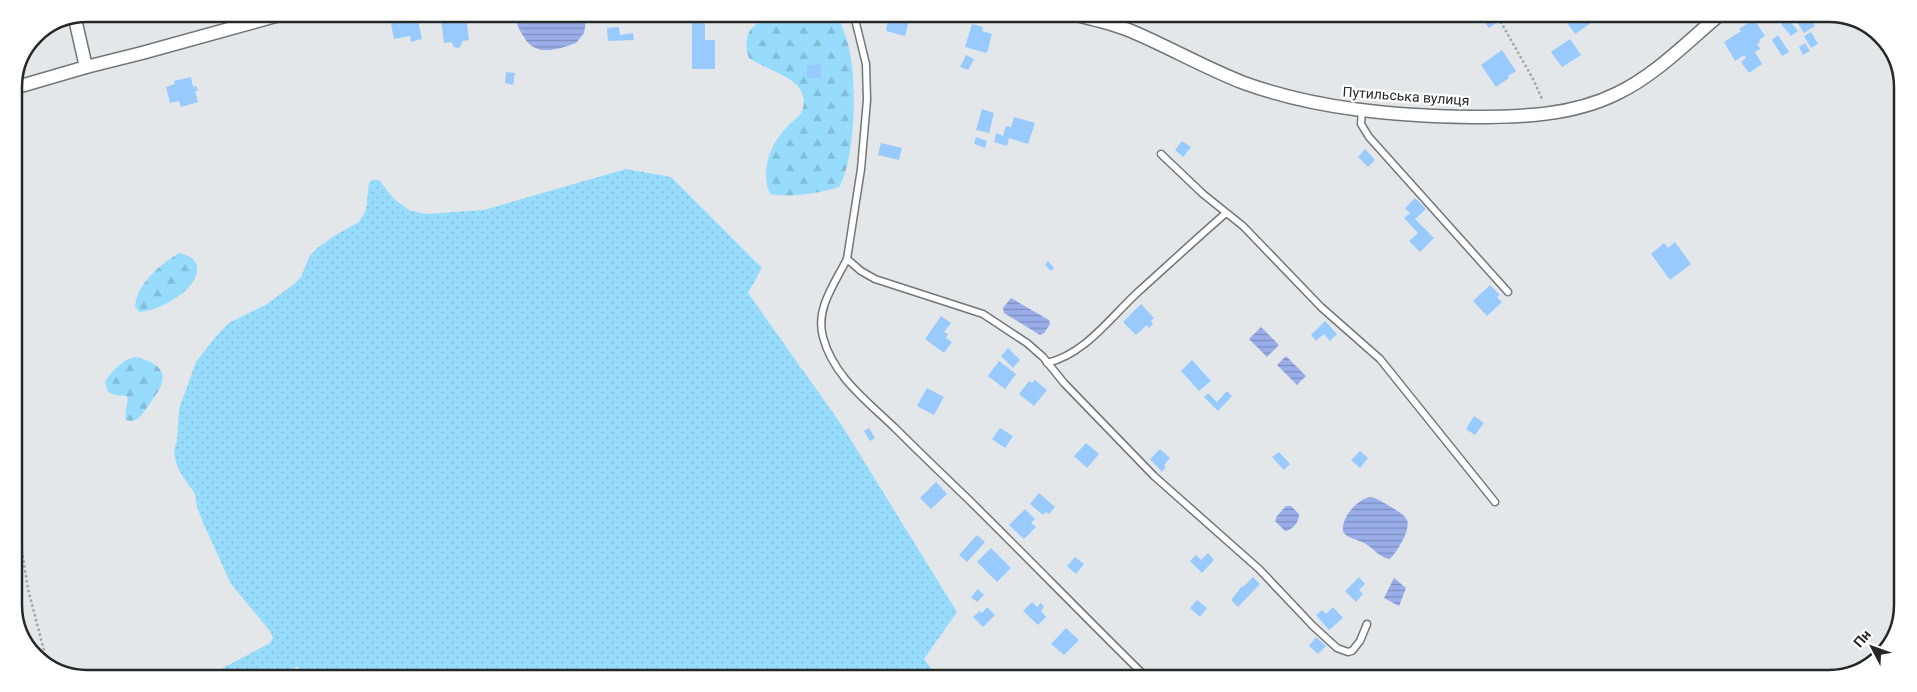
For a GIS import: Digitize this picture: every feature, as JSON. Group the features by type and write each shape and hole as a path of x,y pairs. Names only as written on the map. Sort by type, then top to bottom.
{"street":[{"path":"22,86 255,22"},
{"name":"Путильська вулиця","path":"1101,22 1130,30 1245,83 1320,104 1362,110 1440,116 1495,117 1548,114 1586,106 1618,93 1652,72 1710,22"},
{"path":"76,24 86,67"}],"lane":[{"path":"856,22 866,64 867,100 861,168 847,259 828,296 821,316 821,326 825,342 839,371 858,394 1139,670"},
{"path":"1362,110 1361,124 1370,137 1508,292"},
{"path":"1161,154 1203,194 1254,236 1321,307 1380,359 1495,502"},
{"path":"1047,363 1065,357 1086,342 1126,302 1226,213"},
{"path":"847,259 860,271 875,279 989,317 1027,343 1154,476 1259,569 1329,642 1343,651 1352,651 1360,642 1366,624"}],"path":[{"path":"1501,22 1533,78 1548,114"},
{"path":"23,557 28,589 45,653"}],"green space":[{"path":"760,22 841,22 852,63 854,99 849,158 839,187 805,194 770,194 766,176 768,158 781,134 801,113 804,100 802,92 793,82 749,58 746,46 747,37 754,26"},
{"path":"626,169 671,177 762,268 748,293 841,424 957,612 924,659 932,670 300,670 297,666 292,670 219,670 270,643 273,638 270,631 231,584 204,525 197,507 195,494 176,463 174,451 177,440 179,409 196,362 229,323 267,304 294,284 301,277 309,257 317,248 359,222 366,210 369,183 372,180 379,180 394,199 409,210 425,214 484,210"},
{"path":"179,253 190,257 196,264 196,275 192,283 185,291 166,304 139,312 135,306 140,289 151,275"},
{"path":"135,357 153,363 162,372 163,378 158,392 143,413 137,419 129,421 126,420 127,396 108,392 105,382 118,366 126,360"}],"shaded area":[{"path":"517,22 586,22 584,33 576,43 547,50 540,50 534,47 519,29"},
{"path":"1011,298 1049,320 1050,324 1044,333 1040,335 1004,313 1003,308"},
{"path":"1261,327 1279,345 1267,357 1249,339"},
{"path":"1286,356 1306,376 1297,385 1277,365"},
{"path":"1370,497 1388,505 1407,520 1408,524 1405,535 1400,546 1390,559 1343,532 1344,521 1350,510"},
{"path":"1286,506 1291,506 1299,514 1295,525 1285,531 1275,521"},
{"path":"1394,578 1406,588 1399,606 1384,598"}],"building":[{"path":"391,22 418,22 422,39 411,42 410,36 394,39"},
{"path":"441,22 467,22 469,40 463,41 458,48 454,47 451,42 444,43"},
{"path":"692,22 705,22 705,40 715,40 715,69 692,69"},
{"path":"888,22 908,22 905,36 886,31"},
{"path":"1484,22 1494,22 1495,24 1489,28"},
{"path":"1567,22 1590,22 1591,23 1575,34"},
{"path":"1750,22 1756,22 1765,36 1759,40 1760,42 1757,44 1760,49 1755,52 1762,64 1749,73 1741,62 1746,58 1744,55 1735,61 1724,42 1741,31 1739,29"},
{"path":"1790,22 1798,31 1791,36 1781,24"},
{"path":"1797,22 1813,22 1815,26 1804,33"},
{"path":"972,24 983,27 982,31 992,34 987,53 965,47"},
{"path":"619,27 620,35 633,33 634,40 608,41 607,28"},
{"path":"1811,32 1818,44 1811,48 1804,36"},
{"path":"1778,35 1789,52 1782,56 1772,40"},
{"path":"1570,39 1581,55 1562,67 1551,52"},
{"path":"1805,43 1810,51 1803,55 1799,47"},
{"path":"1502,50 1516,71 1496,87 1481,65"},
{"path":"966,55 974,59 968,70 960,67"},
{"path":"821,64 821,78 807,78 807,65"},
{"path":"506,72 515,73 513,85 505,83"},
{"path":"191,77 193,87 196,86 198,91 195,91 198,102 181,107 179,101 170,103 166,87 175,84 174,81"},
{"path":"982,109 994,113 989,133 976,130"},
{"path":"1014,117 1035,123 1028,144 1009,138 1007,146 994,142 996,133 1003,136 1006,126 1011,127"},
{"path":"976,137 987,141 985,148 974,144"},
{"path":"1182,141 1191,147 1183,157 1175,150"},
{"path":"881,143 902,148 899,160 878,155"},
{"path":"1365,149 1375,160 1368,167 1358,157"},
{"path":"1415,198 1426,209 1415,219 1434,238 1420,252 1409,241 1418,233 1404,218 1410,213 1405,208"},
{"path":"1675,242 1691,264 1670,280 1651,254 1664,243 1668,248"},
{"path":"1048,261 1054,268 1051,271 1045,265"},
{"path":"1490,285 1500,295 1497,297 1502,302 1487,316 1473,301"},
{"path":"1141,304 1154,318 1151,321 1153,324 1149,328 1147,325 1136,335 1123,322"},
{"path":"941,316 951,323 944,332 948,334 946,338 952,342 944,353 925,339"},
{"path":"1325,321 1337,334 1330,341 1324,334 1316,341 1311,335"},
{"path":"1008,348 1020,360 1013,368 1001,356"},
{"path":"1192,360 1211,381 1199,391 1181,371"},
{"path":"999,361 1016,374 1005,389 988,376"},
{"path":"1035,380 1047,390 1034,406 1019,394 1029,381 1032,383"},
{"path":"927,388 944,397 934,415 917,406"},
{"path":"1227,391 1232,396 1218,411 1204,397 1208,393 1217,402"},
{"path":"1474,416 1484,423 1475,435 1466,429"},
{"path":"869,428 875,438 870,441 864,431"},
{"path":"1000,428 1013,436 1005,448 992,439"},
{"path":"1086,443 1099,454 1087,468 1074,456"},
{"path":"1160,449 1170,458 1164,465 1166,467 1162,472 1150,459"},
{"path":"1360,451 1368,458 1360,468 1351,460"},
{"path":"1279,452 1290,464 1284,470 1272,457"},
{"path":"936,482 947,494 931,509 920,498"},
{"path":"1039,493 1055,507 1049,514 1046,512 1043,515 1030,504"},
{"path":"1025,509 1035,519 1031,523 1036,527 1024,539 1009,525"},
{"path":"977,535 985,542 967,562 959,555"},
{"path":"991,548 1011,568 997,582 977,562"},
{"path":"1208,553 1214,560 1202,573 1190,561 1196,555 1201,560"},
{"path":"1075,557 1084,564 1076,574 1067,566"},
{"path":"1253,577 1260,584 1238,607 1231,600 1242,586"},
{"path":"1359,577 1365,584 1359,590 1363,594 1356,602 1345,591"},
{"path":"978,589 984,595 977,602 971,597"},
{"path":"1197,600 1207,608 1200,617 1190,608"},
{"path":"1032,602 1037,607 1041,603 1044,607 1041,611 1046,617 1038,625 1023,611"},
{"path":"987,607 995,615 983,627 973,617 980,611 982,613"},
{"path":"1333,607 1343,618 1329,630 1316,615 1322,610 1326,614"},
{"path":"1066,628 1079,640 1064,655 1051,644"},
{"path":"1316,637 1326,646 1318,654 1309,646"}]}
